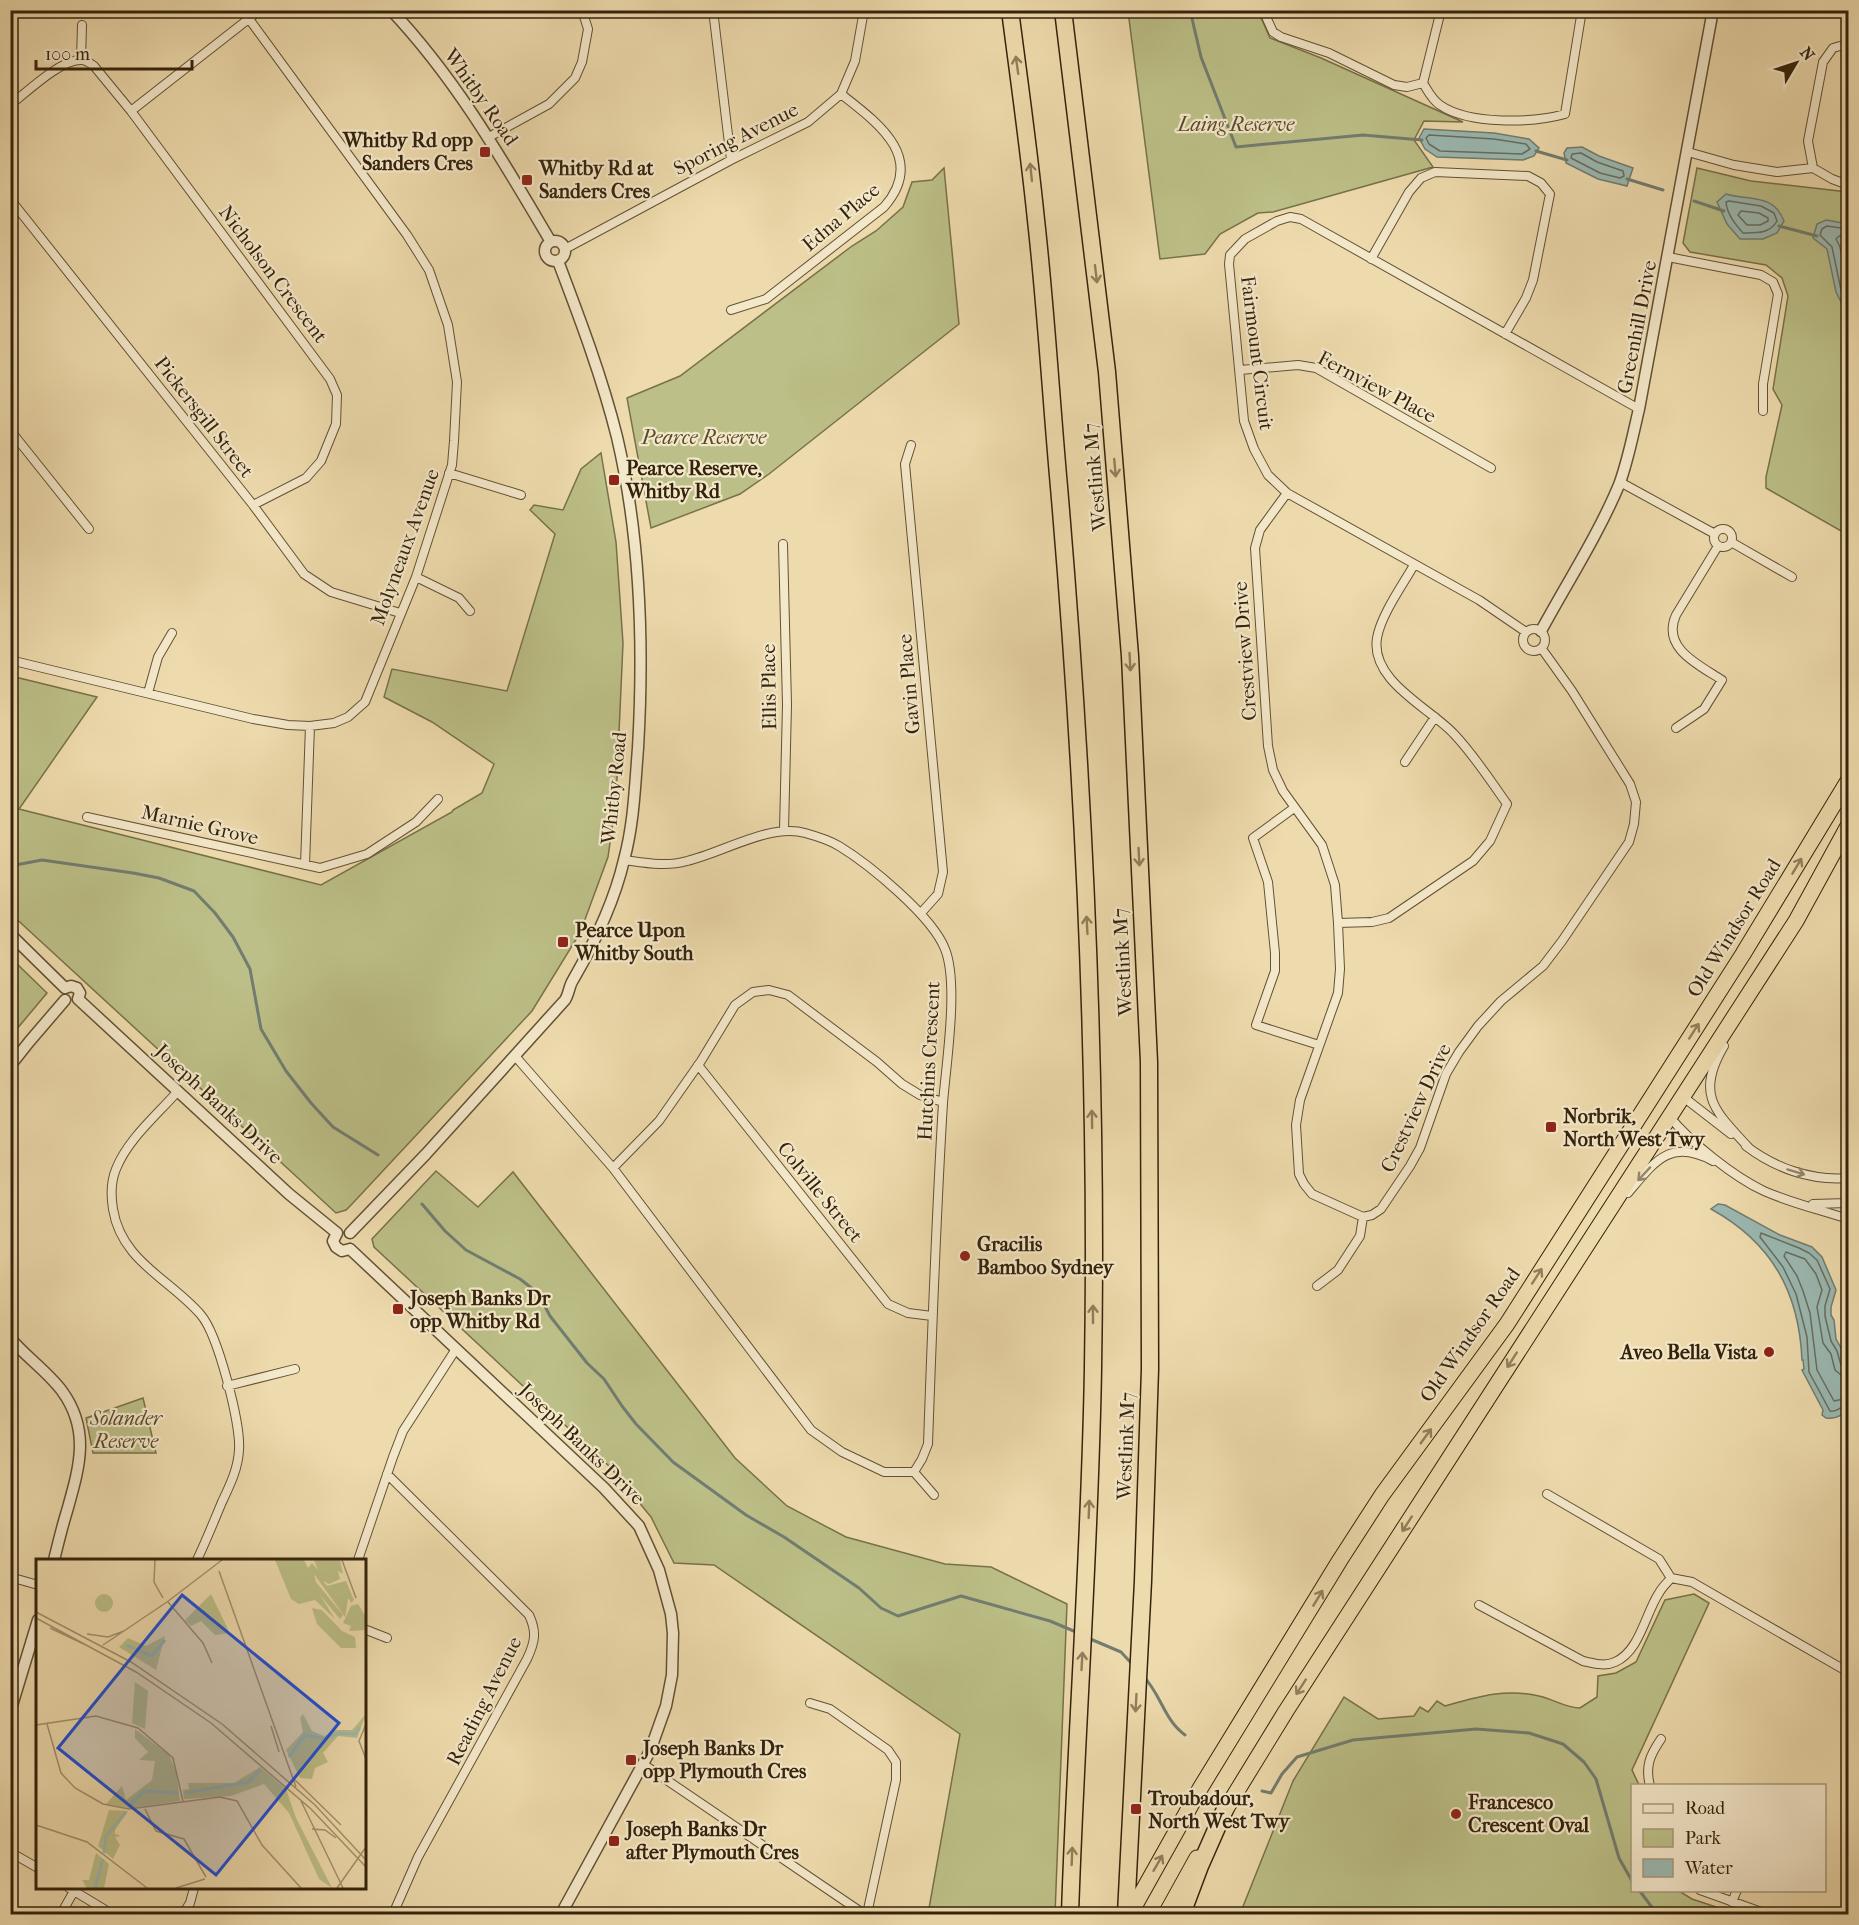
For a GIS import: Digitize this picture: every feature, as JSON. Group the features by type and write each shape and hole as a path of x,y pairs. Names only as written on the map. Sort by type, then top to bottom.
{"highway":[{"name":"Westlink M7","path":"1010,10 1037,224 1071,619 1090,978 1094,1251 1093,1368 1087,1568 1074,1794 1070,1914"},
{"name":"Westlink M7","path":"1063,10 1107,372 1130,656 1149,1062 1149,1369 1143,1581 1128,1914"},
{"name":"Old Windsor Road","path":"1128,1914 1201,1787 1382,1495 1507,1324 1749,944 1848,782"},
{"path":"1166,1914 1226,1807 1796,921 1848,826"},
{"path":"1662,1080 1682,1096"},
{"path":"1662,1080 1663,1103 1669,1116"},
{"path":"1182,1914 1226,1807"}],"street":[{"path":"131,111 260,10"},
{"name":"Whitby Road","path":"391,10 427,52 489,137 551,242"},
{"path":"489,137 549,104 574,78 582,62 588,29 582,10"},
{"path":"713,10 731,160"},
{"name":"Sporing Avenue","path":"565,249 731,160 808,122 841,94 855,61 864,10"},
{"path":"1263,10 1274,32 1281,37 1329,53 1394,86 1407,87 1423,83"},
{"path":"1441,10 1423,83 1440,106 1473,119 1543,120 1565,114 1582,10"},
{"path":"1691,10 1712,13"},
{"name":"Greenhill Drive","path":"1541,631 1598,528 1620,482 1639,409 1712,13"},
{"name":"Molyneaux Avenue","path":"10,660 253,719 310,726 334,723 348,717 365,702 416,577 449,473 454,441 457,382 448,325 429,270 400,226 249,19"},
{"path":"10,105 58,69 81,60 82,25"},
{"path":"1813,168 1808,141 1823,62 1833,48 1848,47"},
{"name":"Nicholson Crescent","path":"81,60 94,66 131,111 330,379 337,395 336,423 321,461 306,478 253,505"},
{"name":"Edna Place","path":"731,310 766,299 884,207 897,190 902,174 896,148 878,123 841,94"},
{"path":"1688,152 1734,165 1777,172 1813,168 1848,185"},
{"path":"1371,259 1409,192 1421,177 1435,172 1528,176 1541,183 1550,194 1533,280 1526,298 1505,334"},
{"name":"Pickersgill Street","path":"10,199 253,505 304,574 331,592 400,613"},
{"name":"Fairmount Circuit","path":"1526,632 1479,600 1287,493 1268,475 1254,449 1244,421 1230,255 1240,244 1277,221 1290,217 1301,219 1639,409"},
{"path":"551,242 558,242 565,249 565,255 558,261 552,261 546,255 545,249 551,242"},
{"path":"1668,257 1761,275 1767,277 1776,287 1778,302 1763,384 1763,411"},
{"name":"Whitby Road","path":"350,1233 515,1056 569,994 571,982 602,927 624,860 633,809 642,680 640,608 633,531 623,469 605,392 558,261"},
{"name":"Fernview Place","path":"1240,370 1298,365 1316,368 1491,468"},
{"path":"10,430 89,529"},
{"name":"Gavin Place","path":"911,445 906,464 943,872 938,894 921,913"},
{"path":"449,473 520,495"},
{"path":"1620,482 1715,534"},
{"name":"Crestview Drive","path":"1287,493 1260,530 1255,548 1268,746 1273,770 1283,791 1322,845 1330,865 1335,885 1340,969 1338,993 1300,1100 1296,1125 1299,1174 1312,1194 1363,1217 1372,1215 1381,1209 1410,1166 1420,1148 1446,1074 1459,1052 1478,1026 1501,1001 1543,966 1629,842 1634,824 1636,802 1630,784 1572,691 1542,649"},
{"path":"1718,546 1714,541 1715,534 1719,530 1725,529 1731,534 1731,542"},
{"path":"1718,546 1726,546 1731,542"},
{"path":"1731,542 1792,577"},
{"name":"Ellis Place","path":"783,544 787,705 784,830"},
{"path":"1676,728 1704,709 1722,680 1681,651 1674,642 1672,633 1672,622 1718,546"},
{"path":"1338,923 1372,922 1389,918 1465,867 1483,852 1507,804 1472,755 1453,733 1396,686 1385,671 1378,655 1377,640 1381,625 1414,565"},
{"path":"416,577 459,598 470,611"},
{"path":"1533,629 1541,631 1546,640 1542,649 1535,652 1527,649 1523,643 1526,632 1533,629"},
{"path":"148,693 158,657 172,633"},
{"path":"1405,762 1435,717"},
{"path":"305,865 310,726"},
{"name":"Marnie Grove","path":"87,817 320,868 367,854 416,822 438,799"},
{"path":"1294,808 1253,838 1268,882 1275,953 1275,971 1256,1025 1319,1045"},
{"name":"Hutchins Crescent","path":"624,860 655,864 686,862 784,830 804,832 837,845 858,860 921,913 934,929 946,950 951,1012 932,1316 928,1444 914,1472"},
{"path":"1749,1148 1714,1106 1709,1094 1710,1075 1714,1063 1796,921"},
{"path":"10,934 65,988"},
{"path":"71,986 77,988 80,993 78,999 71,1003 65,1000 63,992 65,988 71,986"},
{"path":"613,1168 659,1121 698,1065 735,1005 753,992 769,990 788,995 877,1062 902,1084 920,1095 944,1102"},
{"name":"Joseph Banks Drive","path":"78,999 289,1194 337,1233"},
{"path":"10,1066 65,1000"},
{"path":"515,1056 613,1168 811,1430 842,1452 884,1472 914,1472 934,1495"},
{"name":"Colville Street","path":"698,1065 888,1304 908,1312 932,1316"},
{"path":"178,1091 124,1152 114,1172 113,1211 119,1232 136,1258 200,1315 209,1327 218,1348 237,1425 240,1448 237,1469 198,1559"},
{"path":"1682,1096 1770,1162 1794,1172 1824,1178 1848,1178"},
{"path":"1669,1116 1685,1133 1732,1171 1763,1191 1848,1219"},
{"path":"1589,1240 1646,1172 1668,1154 1685,1150 1732,1171"},
{"path":"1794,1202 1823,1205 1848,1203"},
{"path":"1317,1286 1338,1270 1360,1236 1363,1217"},
{"path":"346,1231 350,1233 353,1240 350,1249 342,1251 336,1248 333,1241 337,1233 346,1231"},
{"name":"Joseph Banks Drive","path":"350,1249 590,1473 644,1533 665,1587 671,1614 674,1653 670,1692 666,1706 643,1764 561,1914"},
{"path":"10,1338 22,1353 61,1389 75,1412 81,1435 79,1469 54,1559"},
{"path":"358,1559 403,1431 456,1348"},
{"path":"227,1386 296,1369"},
{"name":"Reading Avenue","path":"387,1474 530,1615 536,1635 527,1659 418,1857 393,1914"},
{"path":"1546,1494 1659,1559 1671,1578 1692,1582 1848,1672"},
{"path":"10,1577 36,1584"},
{"path":"1479,1605 1583,1660 1600,1665 1613,1663 1625,1656 1633,1646 1659,1592 1671,1578"},
{"path":"10,1712 36,1627"},
{"path":"366,1630 387,1638"},
{"path":"643,1764 865,1914 896,1780 896,1762 888,1750 830,1709 810,1703"},
{"path":"1650,1784 1649,1757 1661,1739"},
{"path":"10,1852 36,1867"},
{"path":"61,1914 72,1889 112,1914"},
{"path":"183,1914 190,1903 194,1889"},
{"path":"1705,1892 1767,1914"},
{"path":"1732,1902 1736,1892"}],"green space":[{"name":"Laing Reserve","path":"1128,11 1258,11 1270,38 1321,58 1463,122 1424,121 1414,140 1433,167 1273,212 1258,213 1220,234 1205,254 1160,259"},
{"name":"Pearce Reserve","path":"944,168 959,324 769,474 740,494 651,528 627,398 680,376 852,246 876,231 903,207 912,182 932,180"},
{"path":"1697,168 1751,181 1848,192 1848,535 1766,488 1766,477 1782,405 1773,389 1788,296 1782,278 1766,265 1690,252 1683,243"},
{"path":"601,453 616,542 623,643 616,800 608,857 580,933 532,1011 352,1204 346,1210 336,1213 11,914 11,676 97,697 19,809 321,885 482,793 494,764 432,722 384,697 392,669 507,691 555,534 530,510 534,505 563,510 581,469"},
{"path":"13,960 47,993 11,1036 10,963"},
{"path":"436,1171 478,1207 513,1172 735,1458 787,1506 846,1537 945,1564 991,1567 1067,1604 1055,1914 928,1914 960,1734 714,1565 674,1563 651,1517 610,1467 374,1247 372,1239"},
{"name":"Solander Reserve","path":"143,1398 156,1453 93,1453 86,1418"},
{"path":"1694,1594 1709,1603 1632,1770 1639,1784 1631,1784 1631,1892 1681,1892 1692,1899 1737,1914 1240,1914 1293,1781 1344,1697 1378,1719 1414,1716 1420,1707 1428,1712 1437,1701 1445,1706 1503,1693 1539,1696 1570,1707 1580,1708 1597,1697 1598,1676 1616,1673 1636,1662 1665,1600"}],"water":[{"path":"1424,129 1494,133 1529,139 1539,148 1534,156 1523,160 1437,157 1425,149 1419,138"},
{"path":"1582,147 1599,156 1633,168 1627,186 1598,179 1566,163 1564,153 1567,148"},
{"path":"1726,194 1760,200 1774,206 1784,221 1777,233 1763,239 1740,239 1727,224 1717,202"},
{"path":"1826,220 1848,224 1848,316 1836,292 1827,249 1813,238 1817,224"},
{"path":"1718,1204 1725,1205 1780,1235 1812,1247 1822,1257 1836,1290 1831,1315 1834,1320 1836,1339 1845,1355 1848,1406 1839,1416 1826,1418 1822,1415 1823,1410 1802,1370 1804,1369 1800,1335 1795,1312 1778,1271 1750,1237 1711,1209"}],"waterway":[{"path":"1190,10 1201,57 1236,147 1363,135 1422,140"},
{"path":"1536,151 1567,160"},
{"path":"1627,179 1663,190"},
{"path":"1694,201 1724,211"},
{"path":"1779,226 1817,236"},
{"path":"10,866 42,860 159,878 194,891 233,937 250,969 261,1029 286,1071 333,1127 378,1155"},
{"path":"422,1204 445,1231 466,1250 520,1279 538,1293 550,1316 587,1363 604,1379 636,1424 673,1462 746,1515 784,1537 859,1588 881,1608 898,1616 961,1596 1050,1621 1076,1632"},
{"path":"1088,1638 1121,1652 1133,1665"},
{"path":"1143,1676 1172,1722 1185,1735"},
{"path":"1262,1791 1271,1793 1282,1774 1297,1757 1353,1740 1476,1729 1529,1733 1563,1744 1584,1762 1596,1779 1619,1858 1631,1879"},
{"path":"1640,1892 1657,1914"}],"place":[{"name":"Whitby Rd opp Sanders Cres","path":"485,152"},
{"name":"Whitby Rd at Sanders Cres","path":"527,180"},
{"name":"Pearce Reserve, Whitby Rd","path":"614,480"},
{"name":"Pearce Upon Whitby South","path":"563,942"},
{"name":"Norbrik, North West Twy","path":"1551,1127"},
{"name":"Gracilis Bamboo Sydney","path":"965,1256"},
{"name":"Joseph Banks Dr opp Whitby Rd","path":"398,1309"},
{"name":"Aveo Bella Vista","path":"1769,1352"},
{"name":"Joseph Banks Dr opp Plymouth Cres","path":"631,1760"},
{"name":"Troubadour, North West Twy","path":"1136,1809"},
{"name":"Francesco Crescent Oval","path":"1456,1814"},
{"name":"Joseph Banks Dr after Plymouth Cres","path":"614,1841"}]}
